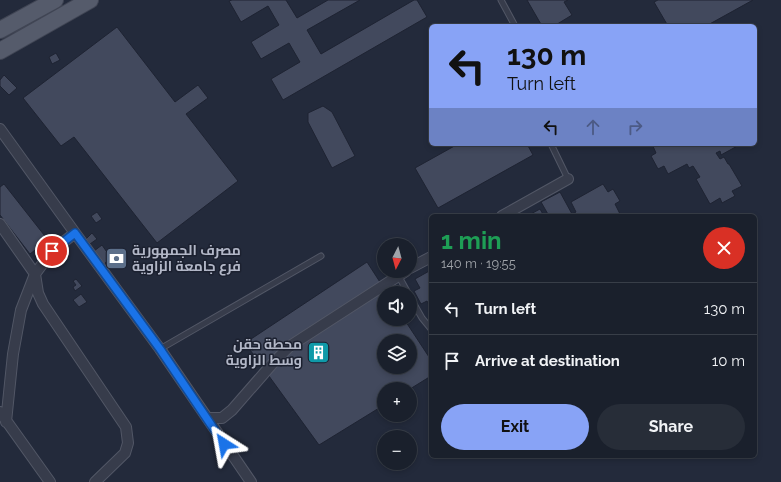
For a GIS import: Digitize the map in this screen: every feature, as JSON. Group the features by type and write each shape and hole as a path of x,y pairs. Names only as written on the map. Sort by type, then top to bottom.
{"main road":[{"path":"0,30 55,0"},
{"path":"0,51 90,0"}],"street":[{"path":"0,128 160,349 251,482"},
{"path":"506,214 568,179"},
{"path":"0,224 35,274 38,293 43,304 126,427 128,443 125,454 96,482"},
{"path":"6,422 13,354 21,310 35,274 52,251 75,233"},
{"path":"417,264 429,258"},
{"path":"207,418 222,418 232,410 290,346 394,278"},
{"path":"0,412 50,482"}],"lane":[{"path":"500,0 514,24"},
{"path":"552,146 568,179"},
{"path":"160,349 321,256"},
{"path":"417,309 429,327"}],"building":[{"path":"286,0 297,18 328,0 360,0 307,30 321,54 414,0 417,0 427,17 283,100 271,79 300,62 289,43 261,59 251,42 279,25 268,6 241,22 229,1"},
{"path":"527,0 568,0 564,2 572,15 557,24 541,24"},
{"path":"658,0 753,0 710,24 667,24 654,2"},
{"path":"117,27 175,102 198,85 208,98 186,114 238,181 157,243 74,137 61,146 23,98"},
{"path":"56,53 60,60 52,64 49,57"},
{"path":"4,75 17,88 9,95 0,86 0,80"},
{"path":"323,106 332,112 355,156 332,168 308,122 308,113"},
{"path":"454,146 528,146 533,155 438,208 415,168"},
{"path":"653,146 737,146 721,155 720,151 716,153 720,159 724,157 742,186 732,191 735,196 722,203 720,198 710,204 696,179 700,177 693,166 689,168 687,164 668,174 664,166 658,169 651,156 656,153"},
{"path":"4,184 48,240 30,254 0,215 0,187"},
{"path":"603,184 608,192 613,189 620,201 615,204 620,214 572,214 576,212 571,202"},
{"path":"560,192 572,214 548,214 541,202"},
{"path":"540,209 543,214 531,214"},
{"path":"97,212 102,219 96,223 91,216"},
{"path":"92,233 97,239 90,244 86,239"},
{"path":"102,245 111,258 104,264 94,251"},
{"name":"محطة حقن وسط الزاوية","path":"367,262 382,286 377,286 377,326 409,326 414,334 377,334 377,374 417,374 417,339 429,357 429,377 417,385 417,382 377,382 377,409 319,445 245,343"},
{"path":"429,271 429,305 427,301 421,304 417,297 417,290 420,288 415,279"},
{"path":"76,279 82,286 75,291 73,287 76,285 73,281"},
{"path":"81,294 87,302 79,307 73,300"}],"place":[{"name":"مصرف الجمهورية فرع جامعة الزاوية","path":"116,258"},
{"name":"محطة حقن وسط الزاوية","path":"318,352"}],"route":[{"path":"52,251 75,233 160,349 224,444"}]}
